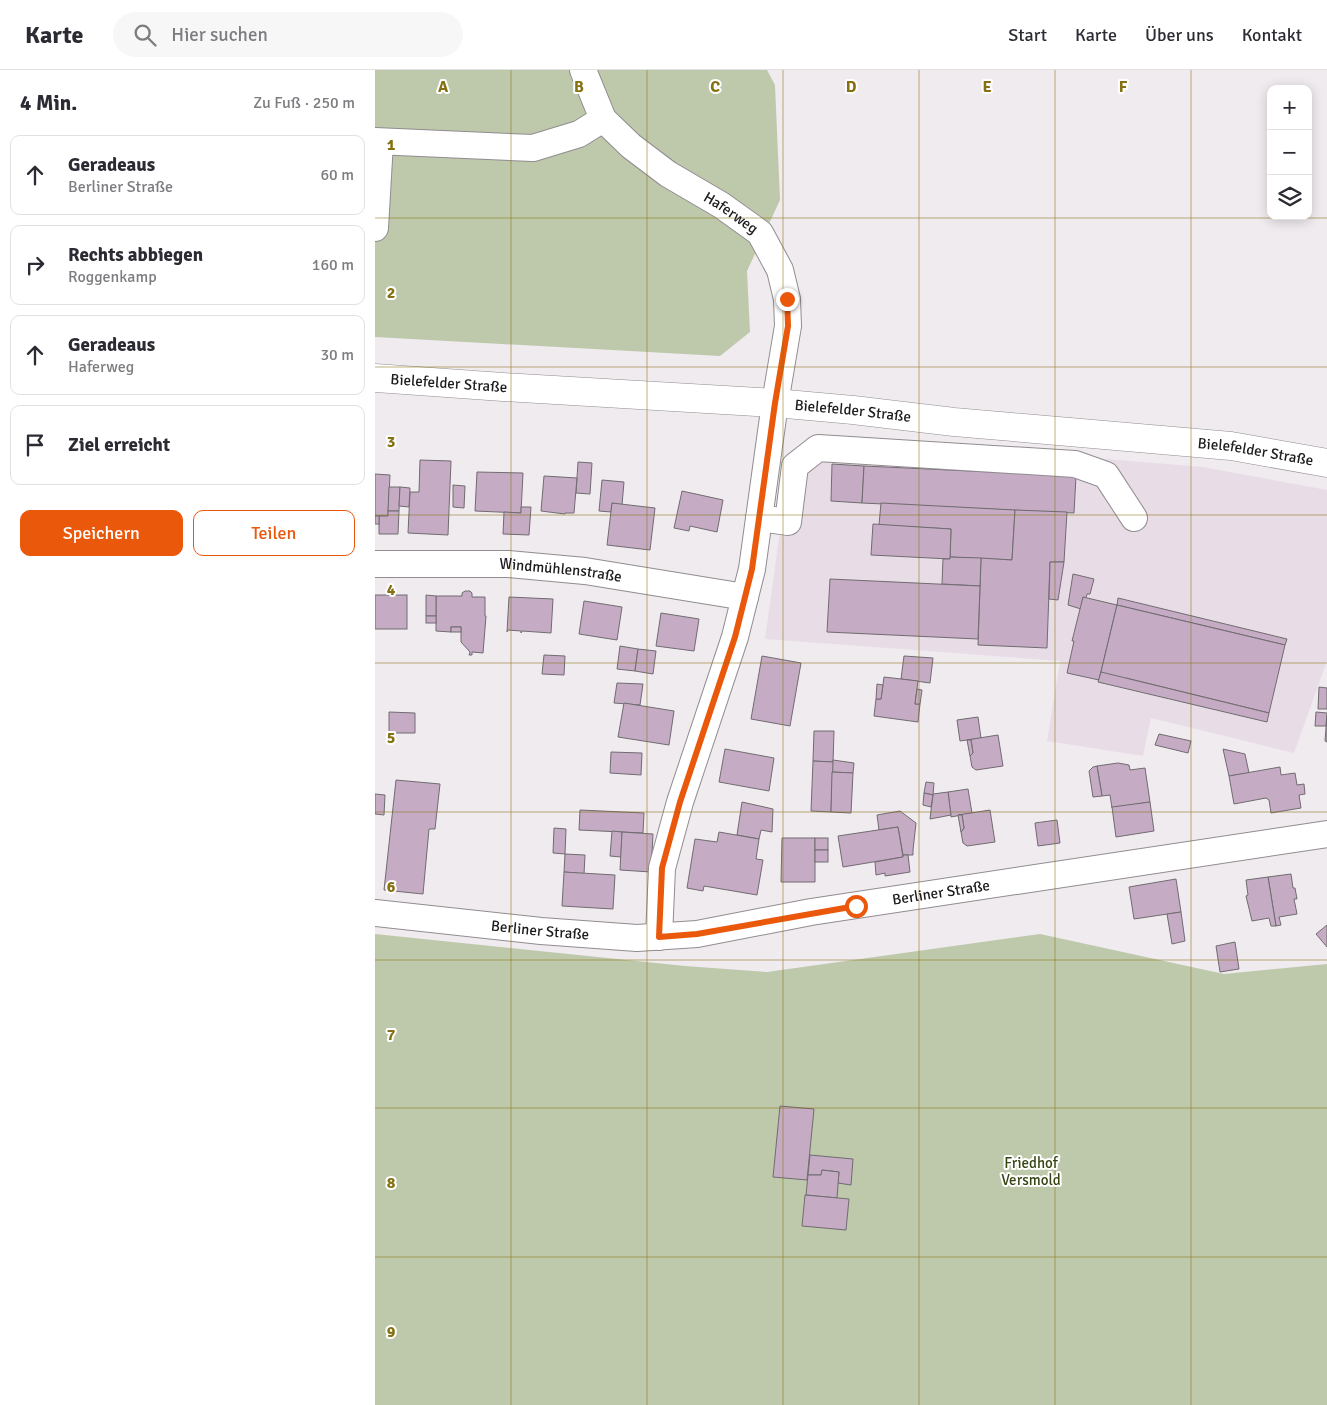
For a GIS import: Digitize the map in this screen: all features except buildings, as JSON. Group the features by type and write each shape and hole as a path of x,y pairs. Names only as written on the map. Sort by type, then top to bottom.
{"main road":[{"name":"Bielefelder Straße","path":"375,378 775,403 954,422 1231,446 1327,463"}],"street":[{"name":"Haferweg","path":"583,70 603,119 631,146 668,174 721,205 760,233 780,270 787,299 788,326 775,403 752,569 735,637 680,802 662,868 659,937"},
{"path":"375,228 378,142 533,148 579,134 603,119"},
{"path":"759,518 788,522 795,466 817,448 1075,464 1106,475 1134,518"},
{"name":"Windmühlenstraße","path":"375,564 508,564 585,571 745,597"},
{"name":"Berliner Straße","path":"375,913 637,938 697,934 811,912 1327,834"}],"shaded area":[{"path":"819,435 1203,467 1327,490 1327,661 1294,753 1151,718 1143,756 1047,741 1060,661 765,639 791,451"}],"green space":[{"path":"375,70 767,70 775,85 780,200 747,271 750,332 720,356 375,337"},
{"name":"Friedhof Versmold","path":"375,934 685,966 767,972 1040,934 1224,974 1327,964 1327,1405 375,1405"}],"route":[{"path":"787,299 788,326 775,403 752,569 735,637 680,802 662,868 659,937 697,934 811,912 856,906"}]}
